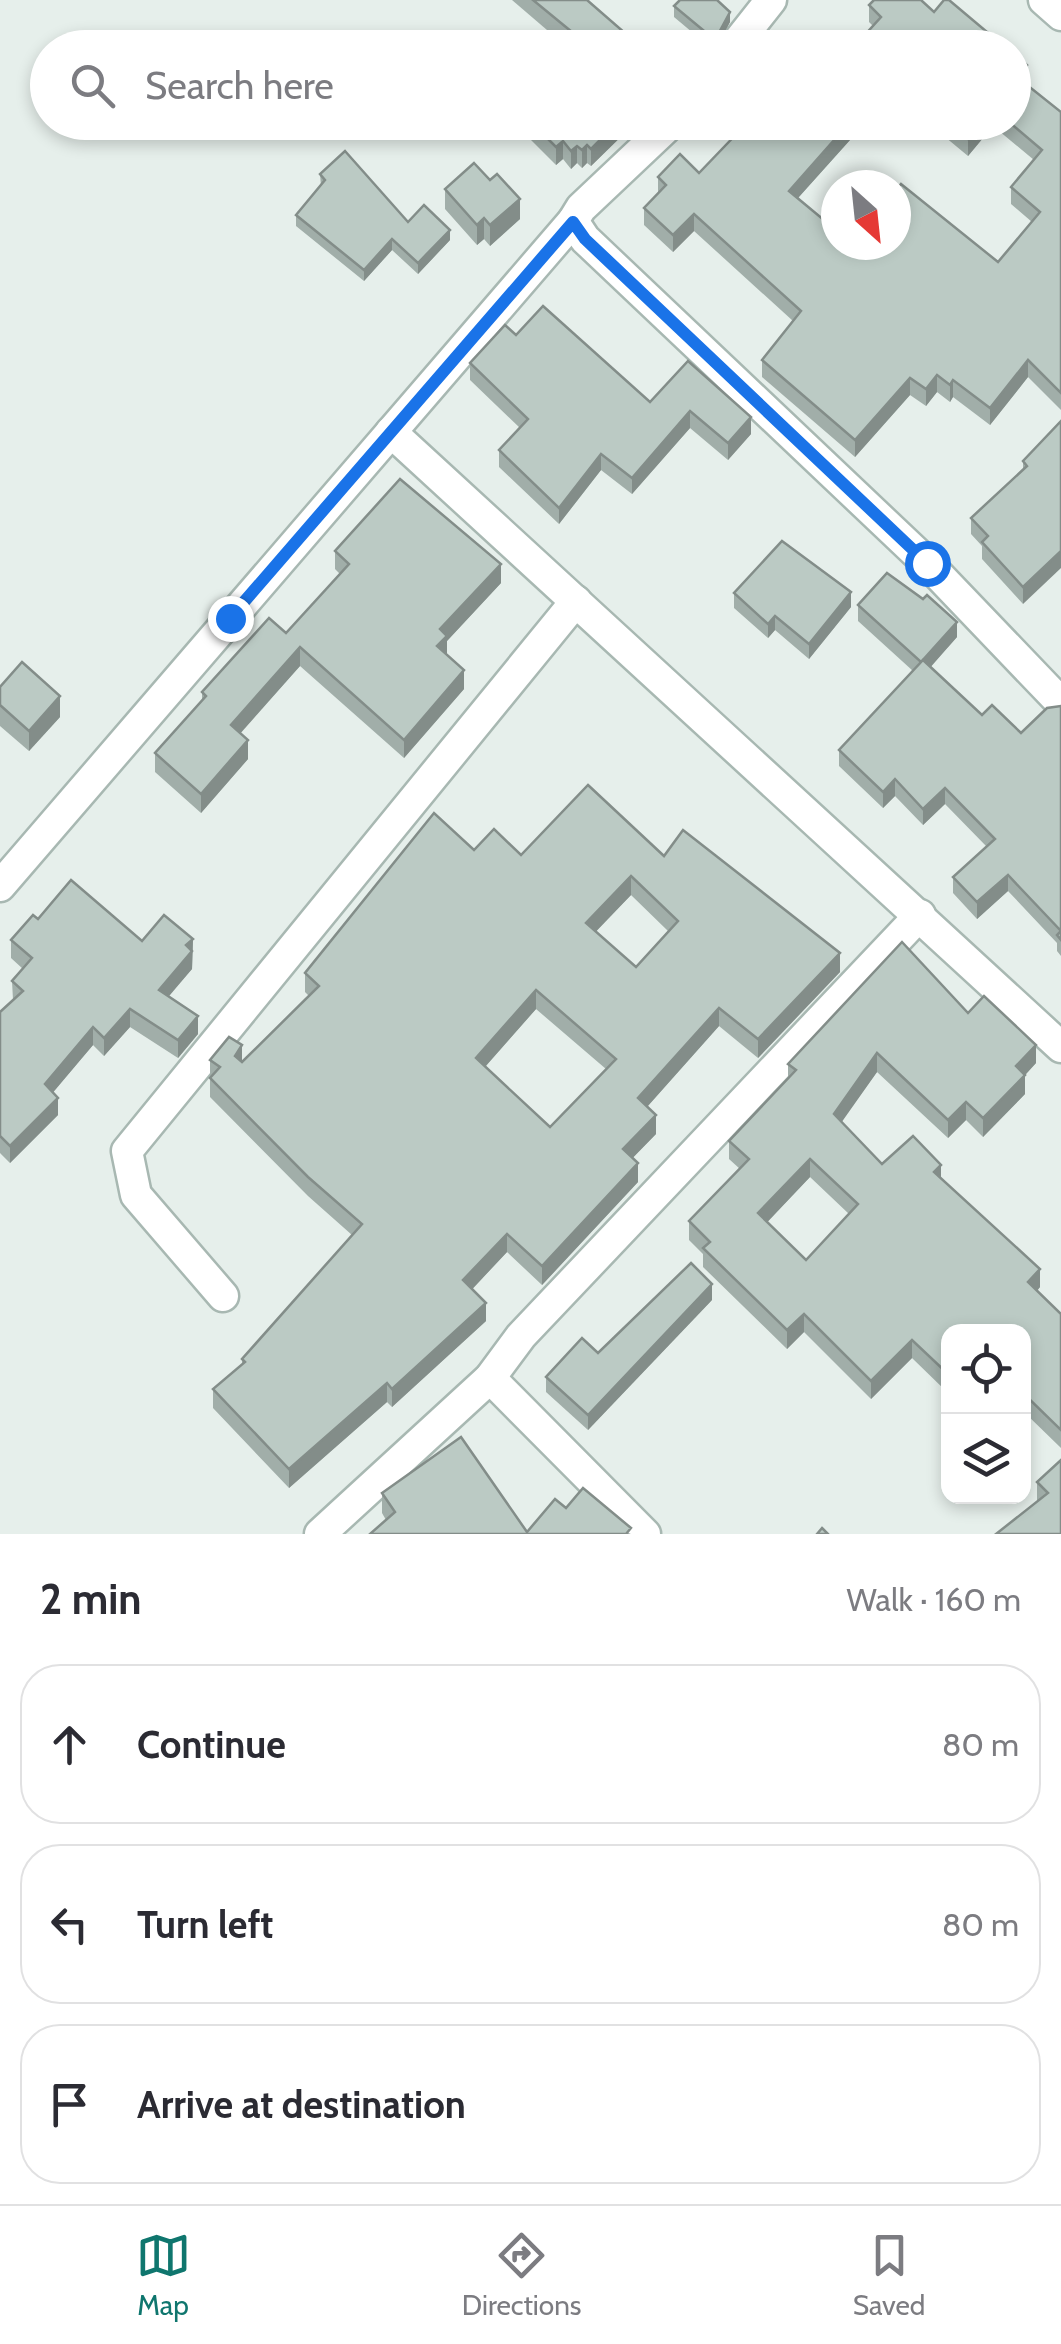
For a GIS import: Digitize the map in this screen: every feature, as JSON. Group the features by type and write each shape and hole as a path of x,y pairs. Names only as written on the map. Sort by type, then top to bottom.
{"street":[{"path":"747,30 771,0"},
{"path":"1044,0 1061,15"},
{"path":"0,886 573,222 581,208 653,140"},
{"path":"573,222 585,239 927,563 1061,704"},
{"path":"391,432 1061,1047"},
{"path":"223,1296 136,1195 127,1151 576,601"},
{"path":"320,1534 490,1378 521,1336 920,915"},
{"path":"490,1378 644,1534"}],"building":[{"path":"533,0 587,0 622,30 569,30"},
{"path":"680,0 717,0 730,12 720,30 703,30 674,6"},
{"path":"874,0 921,0 934,12 944,0 949,0 985,30 869,30 881,17 869,5"},
{"path":"1031,88 1061,112 1061,393 1028,360 990,408 953,380 950,385 937,375 926,389 910,378 855,440 762,360 801,311 694,214 673,235 644,208 666,185 658,177 680,154 699,173 731,140 834,140 789,191 821,218 821,260 911,260 911,192 998,262 1040,212 1011,187 1042,150 1030,140"},
{"path":"549,140 600,140 591,149 587,145 582,150 577,146 571,151 563,141 556,147"},
{"path":"345,151 408,222 424,205 450,230 418,263 392,239 364,270 296,215 325,180 320,174"},
{"path":"474,163 490,180 497,174 520,199 490,225 484,218 477,225 445,189"},
{"path":"543,306 650,402 688,361 751,417 728,443 690,411 632,478 601,454 559,508 499,450 528,419 470,363 505,325 516,335"},
{"path":"1061,421 1061,551 1023,587 982,542 988,536 971,518 1027,466 1023,461"},
{"path":"400,479 501,564 440,629 447,636 437,646 464,670 404,740 300,647 231,725 248,740 201,794 155,753 206,696 202,692 269,618 286,633 349,564 335,551"},
{"path":"782,541 851,592 809,644 775,616 768,624 734,593"},
{"path":"887,573 923,599 927,595 957,622 921,662 858,605"},
{"path":"923,660 982,715 992,705 1021,733 1047,708 1061,706 1061,931 1008,875 977,902 953,877 995,839 945,788 923,809 895,779 883,792 839,750"},
{"path":"22,662 60,696 29,731 0,705 0,687"},
{"path":"588,785 664,856 683,830 840,953 758,1039 719,1008 638,1098 656,1115 623,1149 638,1163 542,1266 507,1234 463,1280 486,1303 392,1389 387,1383 289,1469 213,1389 245,1362 242,1359 362,1224 308,1177 210,1078 220,1067 210,1060 229,1037 242,1045 235,1056 242,1062 319,986 305,973 434,813 474,850 494,829 521,855","holes":["631,876 678,921 636,967 586,923","536,990 616,1059 550,1127 476,1058"]},
{"path":"71,880 142,941 164,915 193,939 186,945 192,951 159,990 198,1016 178,1040 130,1009 104,1038 93,1027 45,1084 58,1098 10,1146 0,1136 0,1012 23,991 12,981 32,958 11,940 33,915 38,919"},
{"path":"902,942 968,1013 984,996 1036,1045 1016,1066 1025,1075 983,1118 966,1102 948,1120 877,1053 834,1114 882,1164 913,1136 941,1165 934,1172 1040,1269 1028,1282 1061,1314 1061,1430 1031,1401 1031,1324 941,1324 941,1367 912,1340 871,1381 804,1314 787,1330 703,1248 710,1242 689,1221 749,1159 729,1141 796,1070 788,1064","holes":["810,1159 858,1204 806,1260 758,1213"]},
{"path":"691,1263 712,1284 588,1415 546,1377 582,1338 598,1353"},
{"path":"461,1437 527,1532 555,1499 566,1508 583,1488 631,1528 626,1534 370,1534 395,1512 382,1493"},
{"path":"1061,1460 1061,1534 996,1534 1048,1493 1037,1482"}],"route":[{"path":"230,618 573,222 585,239 927,563"}]}
